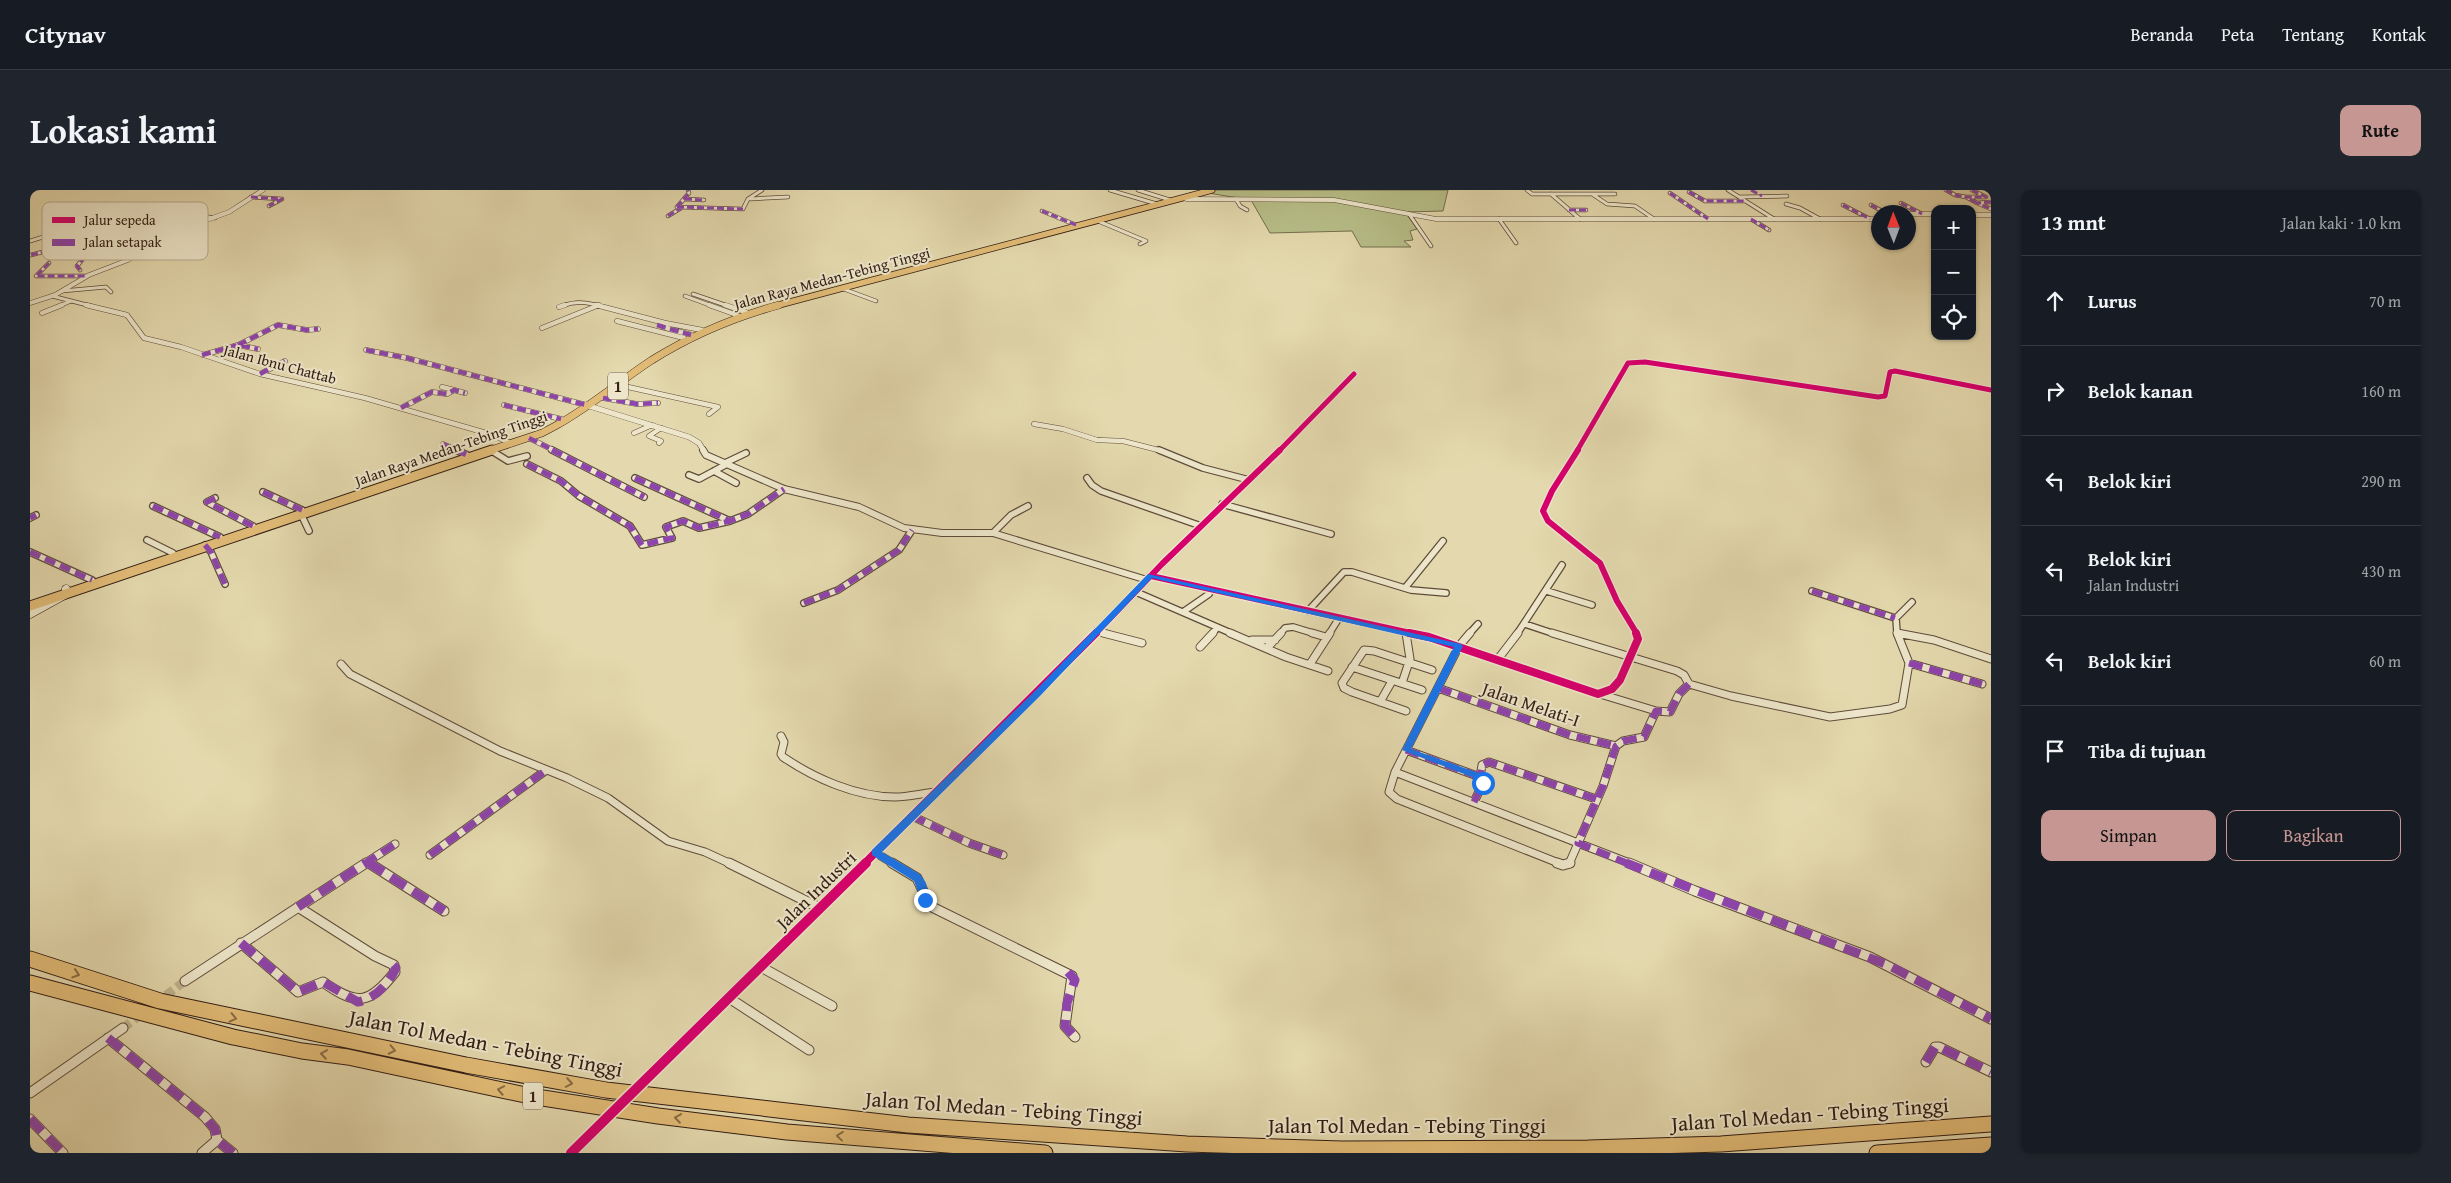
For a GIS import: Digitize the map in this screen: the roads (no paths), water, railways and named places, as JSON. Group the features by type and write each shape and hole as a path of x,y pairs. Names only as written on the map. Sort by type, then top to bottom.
{"highway":[{"name":"Jalan Raya Medan-Tebing Tinggi","path":"67,591 467,455 529,438 568,420 650,357 684,338 737,315 1205,190"},
{"name":"Jalan Raya Medan-Tebing Tinggi","path":"35,604 92,580 510,443 603,398 652,361 712,328 774,305 1186,199 1212,190"},
{"name":"Jalan Tol Medan - Tebing Tinggi","path":"30,959 160,1001 466,1066 606,1090 908,1125 1187,1144 1351,1149 1588,1148 1721,1144 1991,1124"},
{"name":"1","path":"30,983 170,1021 300,1050 347,1057 423,1075 531,1096 730,1124 858,1138 1045,1153"},
{"path":"1877,1153 1991,1145"}],"main road":[{"path":"30,614 35,604 67,591"}],"street":[{"path":"208,220 234,209 263,190"},
{"path":"680,210 677,207 689,193 688,190"},
{"path":"668,216 670,213 680,210 743,209 748,199 762,190"},
{"path":"1110,190 1158,204"},
{"path":"1138,190 1170,200"},
{"path":"1527,190 1532,194 1616,194"},
{"path":"1600,190 1604,194"},
{"path":"1728,190 1774,219"},
{"path":"1751,190 1762,196"},
{"path":"1946,190 1954,195 1986,197 1972,190"},
{"path":"1689,192 1702,200 1745,201"},
{"path":"1670,193 1708,219"},
{"path":"1551,194 1580,219"},
{"path":"1592,194 1608,204 1635,206 1654,219"},
{"path":"1738,196 1787,196"},
{"path":"251,197 282,199 269,206"},
{"path":"748,199 788,197"},
{"path":"1966,197 1991,209"},
{"path":"685,199 704,200"},
{"path":"694,203 697,199"},
{"path":"1186,199 1340,200 1432,218 1870,219"},
{"path":"1236,199 1240,206 1247,210"},
{"path":"1977,202 1991,203"},
{"path":"1901,203 1922,214"},
{"path":"1786,204 1800,208 1820,219"},
{"path":"1843,205 1870,219"},
{"path":"676,216 680,210"},
{"path":"1569,210 1586,210"},
{"path":"1042,211 1076,225"},
{"path":"1409,214 1432,246"},
{"path":"1916,214 1931,214"},
{"path":"1976,215 1991,215"},
{"path":"208,217 215,218"},
{"path":"1499,218 1516,242"},
{"path":"1751,219 1769,230"},
{"path":"1098,222 1146,241 1140,244"},
{"path":"30,241 42,237"},
{"path":"80,270 77,266 82,260"},
{"path":"30,303 52,296 85,276 127,260"},
{"path":"48,263 36,276 85,276"},
{"path":"62,291 106,287 111,292"},
{"path":"841,288 876,301"},
{"path":"693,294 746,312"},
{"name":"Jalan Ibnu Chattab","path":"52,296 127,315 144,338 260,374 401,408 510,443"},
{"path":"685,296 737,315"},
{"path":"42,313 72,301"},
{"path":"559,308 580,301 665,323 702,330"},
{"path":"542,328 599,306"},
{"path":"616,321 684,338"},
{"path":"202,355 238,345 278,325 307,330 318,329"},
{"path":"657,325 691,335"},
{"path":"238,345 258,349"},
{"path":"366,350 407,358 652,425 693,439 699,443 706,455 784,489 859,508 912,530 942,533 992,533 1149,578 1406,632 1459,646 1598,694 1656,711 1670,712 1679,694 1689,684"},
{"path":"260,374 285,361"},
{"path":"1598,694 1612,689 1620,680 1638,639 1636,631 1617,601 1600,563 1584,548 1553,526 1543,513 1544,506 1552,491 1603,410 1628,363 1645,362 1878,397 1885,396 1890,372 1895,371 1991,390"},
{"path":"254,372 268,370"},
{"path":"1149,578 1222,504 1316,415 1354,374"},
{"path":"619,385 718,407 709,414"},
{"path":"442,387 465,393"},
{"path":"401,408 432,392 447,394 454,390"},
{"path":"603,398 637,404 658,403"},
{"path":"504,405 561,419"},
{"path":"1034,424 1063,429 1097,440 1140,445 1187,460 1203,468 1249,480"},
{"path":"634,433 652,425"},
{"path":"659,443 661,441 649,436 661,428"},
{"path":"529,438 644,497"},
{"path":"443,444 467,455"},
{"path":"492,450 508,461 527,456"},
{"path":"689,475 697,479 746,453"},
{"path":"527,464 561,481 579,496 630,526 642,544 656,544 673,538 666,527 683,521 702,528 730,521 748,514 784,489"},
{"path":"714,471 736,482"},
{"path":"635,478 730,521"},
{"path":"1087,478 1092,485 1102,491 1201,526"},
{"path":"263,492 302,512 310,531"},
{"path":"215,498 207,502 253,526"},
{"path":"1222,504 1331,534"},
{"path":"153,506 220,537"},
{"path":"992,533 1011,515 1028,506"},
{"path":"804,603 838,590 899,550 912,530"},
{"path":"147,540 173,553"},
{"path":"1405,588 1443,541"},
{"path":"205,545 211,552 225,584"},
{"path":"30,552 92,580"},
{"path":"1498,659 1525,624 1562,565"},
{"path":"1308,611 1344,572 1352,572 1405,588 1446,593"},
{"name":"Jalan Industri","path":"653,1072 761,967 818,907 938,792 1149,578"},
{"path":"1547,591 1592,605"},
{"path":"1812,591 1896,618"},
{"path":"1136,592 1246,640 1328,671"},
{"path":"1183,612 1209,594"},
{"path":"1525,624 1629,658 1677,671 1684,675 1689,684 1811,714 1839,716 1890,709 1902,705 1909,663 1894,624 1896,618 1910,607 1912,602"},
{"path":"1310,664 1339,618"},
{"path":"1478,624 1459,646 1395,772 1388,789 1393,797 1544,858 1568,865 1596,800 1616,746 1623,741 1644,737 1656,711"},
{"path":"1267,648 1283,630 1289,627 1326,637"},
{"path":"1200,646 1218,628"},
{"path":"1097,631 1142,643"},
{"path":"1402,683 1411,663 1412,648 1406,632"},
{"path":"1897,633 1934,640 1991,659"},
{"path":"1246,640 1275,640"},
{"path":"1406,711 1342,686 1363,651 1367,650 1432,670"},
{"path":"1909,663 1982,684"},
{"path":"341,664 350,674 386,694 500,751 545,771 567,778 608,798 668,841 705,852 818,907"},
{"path":"1352,668 1422,690"},
{"path":"1380,702 1392,680"},
{"name":"Jalan Melati-I","path":"1438,688 1570,735 1616,746"},
{"path":"781,736 784,742 781,754 783,757 810,773 839,784 892,797 938,792"},
{"path":"1406,750 1480,777"},
{"path":"1474,802 1483,783 1480,777 1482,765 1489,762 1596,800"},
{"path":"430,856 545,771"},
{"path":"1395,772 1578,842 1695,892 1888,965 1991,1019"},
{"path":"912,816 969,843 1004,855"},
{"path":"185,981 395,844"},
{"path":"876,853 917,878 921,883 925,900 930,906 1072,976 1075,980 1068,998 1064,1022 1065,1026 1076,1037"},
{"path":"368,862 444,911"},
{"path":"241,943 296,991 305,991 323,982 358,1002 370,998 391,977 396,968 392,964 375,956 298,907"},
{"path":"761,967 832,1006"},
{"path":"729,998 809,1050"},
{"path":"30,1093 123,1028"},
{"path":"108,1038 205,1117 215,1129 217,1140 233,1153"},
{"path":"1926,1062 1935,1047 1939,1047 1991,1072"},
{"path":"30,1119 62,1153"},
{"path":"571,1153 598,1127"},
{"path":"202,1153 217,1140"}],"tunnel":[{"path":"123,1028 185,981"},
{"path":"598,1127 653,1072"}]}
